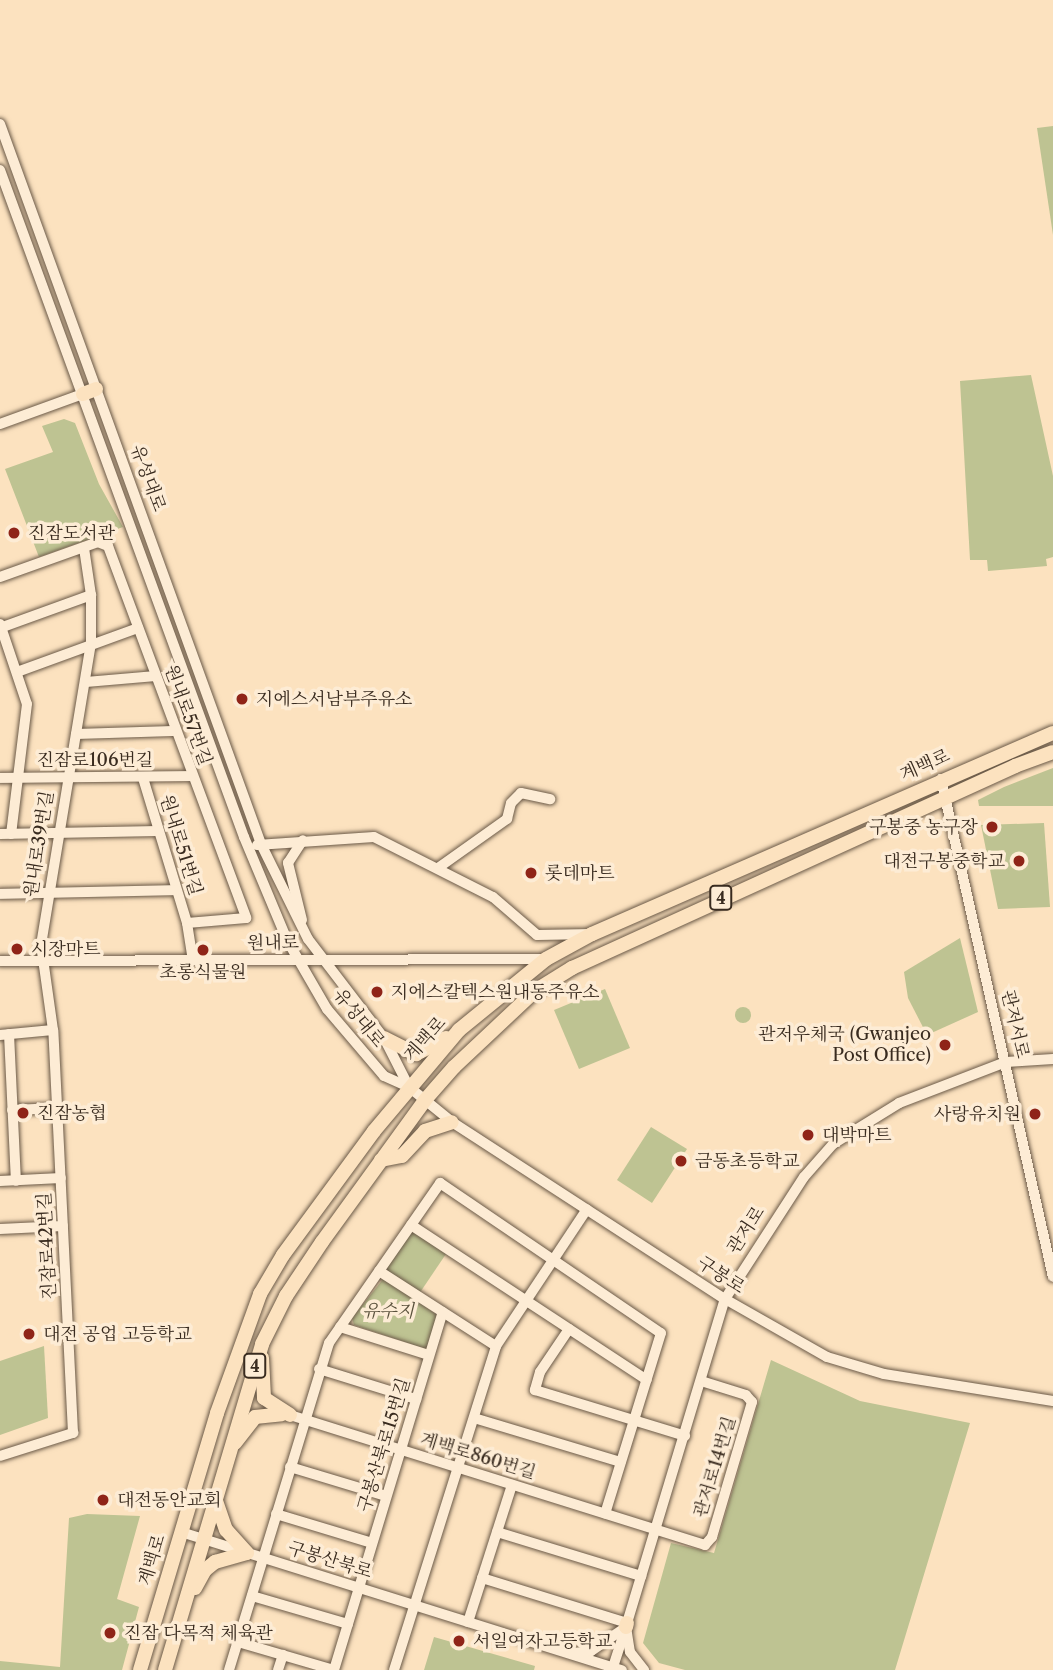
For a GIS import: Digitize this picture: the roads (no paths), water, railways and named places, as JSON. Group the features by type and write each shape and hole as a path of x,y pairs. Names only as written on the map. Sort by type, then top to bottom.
{"main road":[{"name":"계백로","path":"140,1670 242,1336 260,1294 283,1255 409,1087 459,1030 546,959 592,934 941,779 1053,733"},
{"name":"4","path":"165,1670 228,1450 262,1344 286,1296 425,1100 492,1029 535,991 572,968 945,797 1053,752"},
{"path":"384,1038 416,1054 459,1030"},
{"path":"381,1160 402,1156 425,1131 452,1122"},
{"path":"262,1344 264,1398 297,1418"},
{"path":"228,1450 256,1417 271,1413 297,1418"},
{"path":"184,1604 205,1570 215,1562 247,1553 226,1530 215,1498"}],"street":[{"name":"유성대로","path":"0,124 248,848 297,960 327,1009 384,1076 409,1087"},
{"name":"유성대로","path":"0,170 90,392 261,844 308,939 321,960 384,1038 409,1087"},
{"path":"0,424 90,392"},
{"name":"원내로57번길","path":"84,548 98,542 108,546 156,676 173,731 246,918"},
{"path":"0,576 84,548"},
{"name":"원내로39번길","path":"43,959 48,892 91,645 91,595 84,548"},
{"path":"91,595 0,627 27,704 17,778 5,834 158,831"},
{"path":"17,672 138,628"},
{"path":"86,682 156,676"},
{"path":"76,734 173,731"},
{"name":"진잠로106번길","path":"0,778 191,776"},
{"name":"원내로51번길","path":"142,778 187,923 193,961"},
{"name":"관저서로","path":"941,779 1053,1278"},
{"path":"438,868 507,819 511,803 521,793 550,799"},
{"path":"248,848 261,844 374,836 493,897 537,935 592,934"},
{"path":"303,840 288,863 308,939"},
{"path":"0,894 176,890"},
{"name":"원내로51번길","path":"187,923 246,918"},
{"name":"진잠로42번길","path":"0,1456 73,1433 58,1108 53,1030 43,959"},
{"name":"원내로","path":"0,961 546,959"},
{"path":"16,1181 12,1110 6,1084 5,1035 53,1030"},
{"name":"관저로","path":"618,1669 626,1625 725,1299 804,1177 833,1144 899,1103 1006,1062 1053,1059"},
{"name":"구봉로","path":"409,1087 452,1122 725,1299 827,1357 884,1374 1053,1401"},
{"path":"12,1110 58,1108"},
{"path":"0,1134 13,1133"},
{"path":"0,1181 61,1178"},
{"path":"229,1670 290,1467 297,1418 340,1327 440,1183 662,1333 604,1514"},
{"path":"394,1670 496,1346 587,1209"},
{"path":"411,1225 647,1380"},
{"path":"0,1229 63,1226"},
{"path":"379,1271 496,1346"},
{"name":"구봉산북로15번길","path":"334,1670 443,1312"},
{"path":"340,1327 429,1355"},
{"path":"569,1329 540,1372 535,1390 685,1436"},
{"path":"319,1369 416,1399"},
{"name":"관저로14번길","path":"656,1530 705,1545 727,1488 752,1402 746,1395 701,1381"},
{"name":"계백로860번길","path":"297,1418 656,1530"},
{"path":"474,1418 621,1462"},
{"path":"290,1467 386,1496"},
{"path":"468,1622 512,1485"},
{"path":"276,1514 372,1544"},
{"name":"구봉산북로","path":"181,1532 618,1669"},
{"path":"497,1532 641,1576"},
{"path":"482,1578 626,1625"},
{"path":"252,1596 348,1624"},
{"path":"570,1654 592,1651 626,1625"},
{"path":"626,1625 630,1652 644,1670"},
{"path":"238,1642 334,1670"},
{"path":"278,1670 283,1655"}],"place":[{"name":"진잠도서관","path":"14,533"},
{"name":"지에스서남부주유소","path":"242,699"},
{"name":"구봉중 농구장","path":"992,827"},
{"name":"대전구봉중학교","path":"1019,861"},
{"name":"롯데마트","path":"531,873"},
{"name":"시장마트","path":"17,949"},
{"name":"초롱식물원","path":"203,950"},
{"name":"지에스칼텍스원내동주유소","path":"377,992"},
{"name":"관저우체국 (Gwanjeo Post Office)","path":"945,1045"},
{"name":"진잠농협","path":"23,1113"},
{"name":"사랑유치원","path":"1035,1114"},
{"name":"대박마트","path":"808,1135"},
{"name":"금동초등학교","path":"681,1161"},
{"name":"대전 공업 고등학교","path":"29,1334"},
{"name":"대전동안교회","path":"103,1500"},
{"name":"진잠 다목적 체육관","path":"110,1633"},
{"name":"서일여자고등학교","path":"459,1641"}],"park label":[{"name":"유수지","path":"388,1311"}]}
